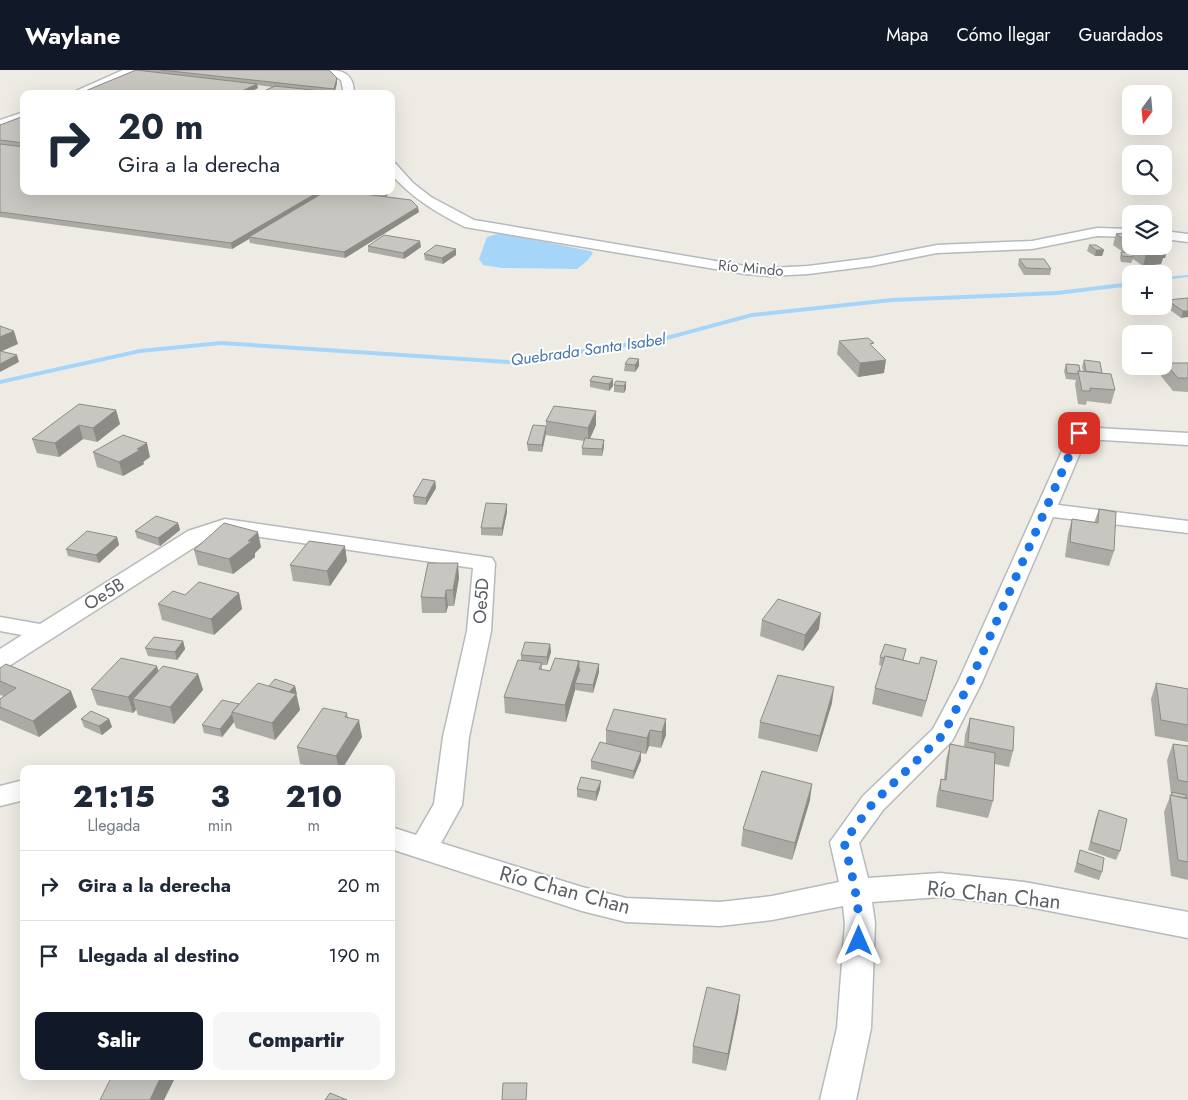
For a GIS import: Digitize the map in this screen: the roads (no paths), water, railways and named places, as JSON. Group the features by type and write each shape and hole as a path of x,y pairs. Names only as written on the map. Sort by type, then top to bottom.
{"street":[{"path":"84,90 132,70"},
{"path":"330,70 344,77 349,84 348,90"},
{"path":"0,124 20,116"},
{"name":"Río Mindo","path":"395,171 406,185 438,209 470,224 745,270 770,272 808,270 871,262 937,249 1032,245 1097,232 1122,233"},
{"path":"1172,236 1188,238"},
{"path":"838,1100 854,1028 860,923 856,891 844,842 873,803 943,735 970,682 1079,433 1188,439"},
{"path":"1046,510 1188,527"},
{"name":"Oe5D","path":"209,530 225,525 484,563 479,632 456,737 448,805 424,848"},
{"name":"Oe5B","path":"0,660 209,530"},
{"path":"0,624 44,632"},
{"path":"0,796 20,791"},
{"name":"Río Chan Chan","path":"395,839 582,899 626,910 720,914 772,908 856,891 940,885 1024,894 1188,925"}],"water":[{"path":"501,233 593,253 577,269 502,268 483,265 479,259 487,237"}],"waterway":[{"path":"1172,278 1188,276"},
{"name":"Quebrada Santa Isabel","path":"0,382 140,351 221,343 508,362 659,340 752,315 892,300 1057,293 1122,285"}]}
